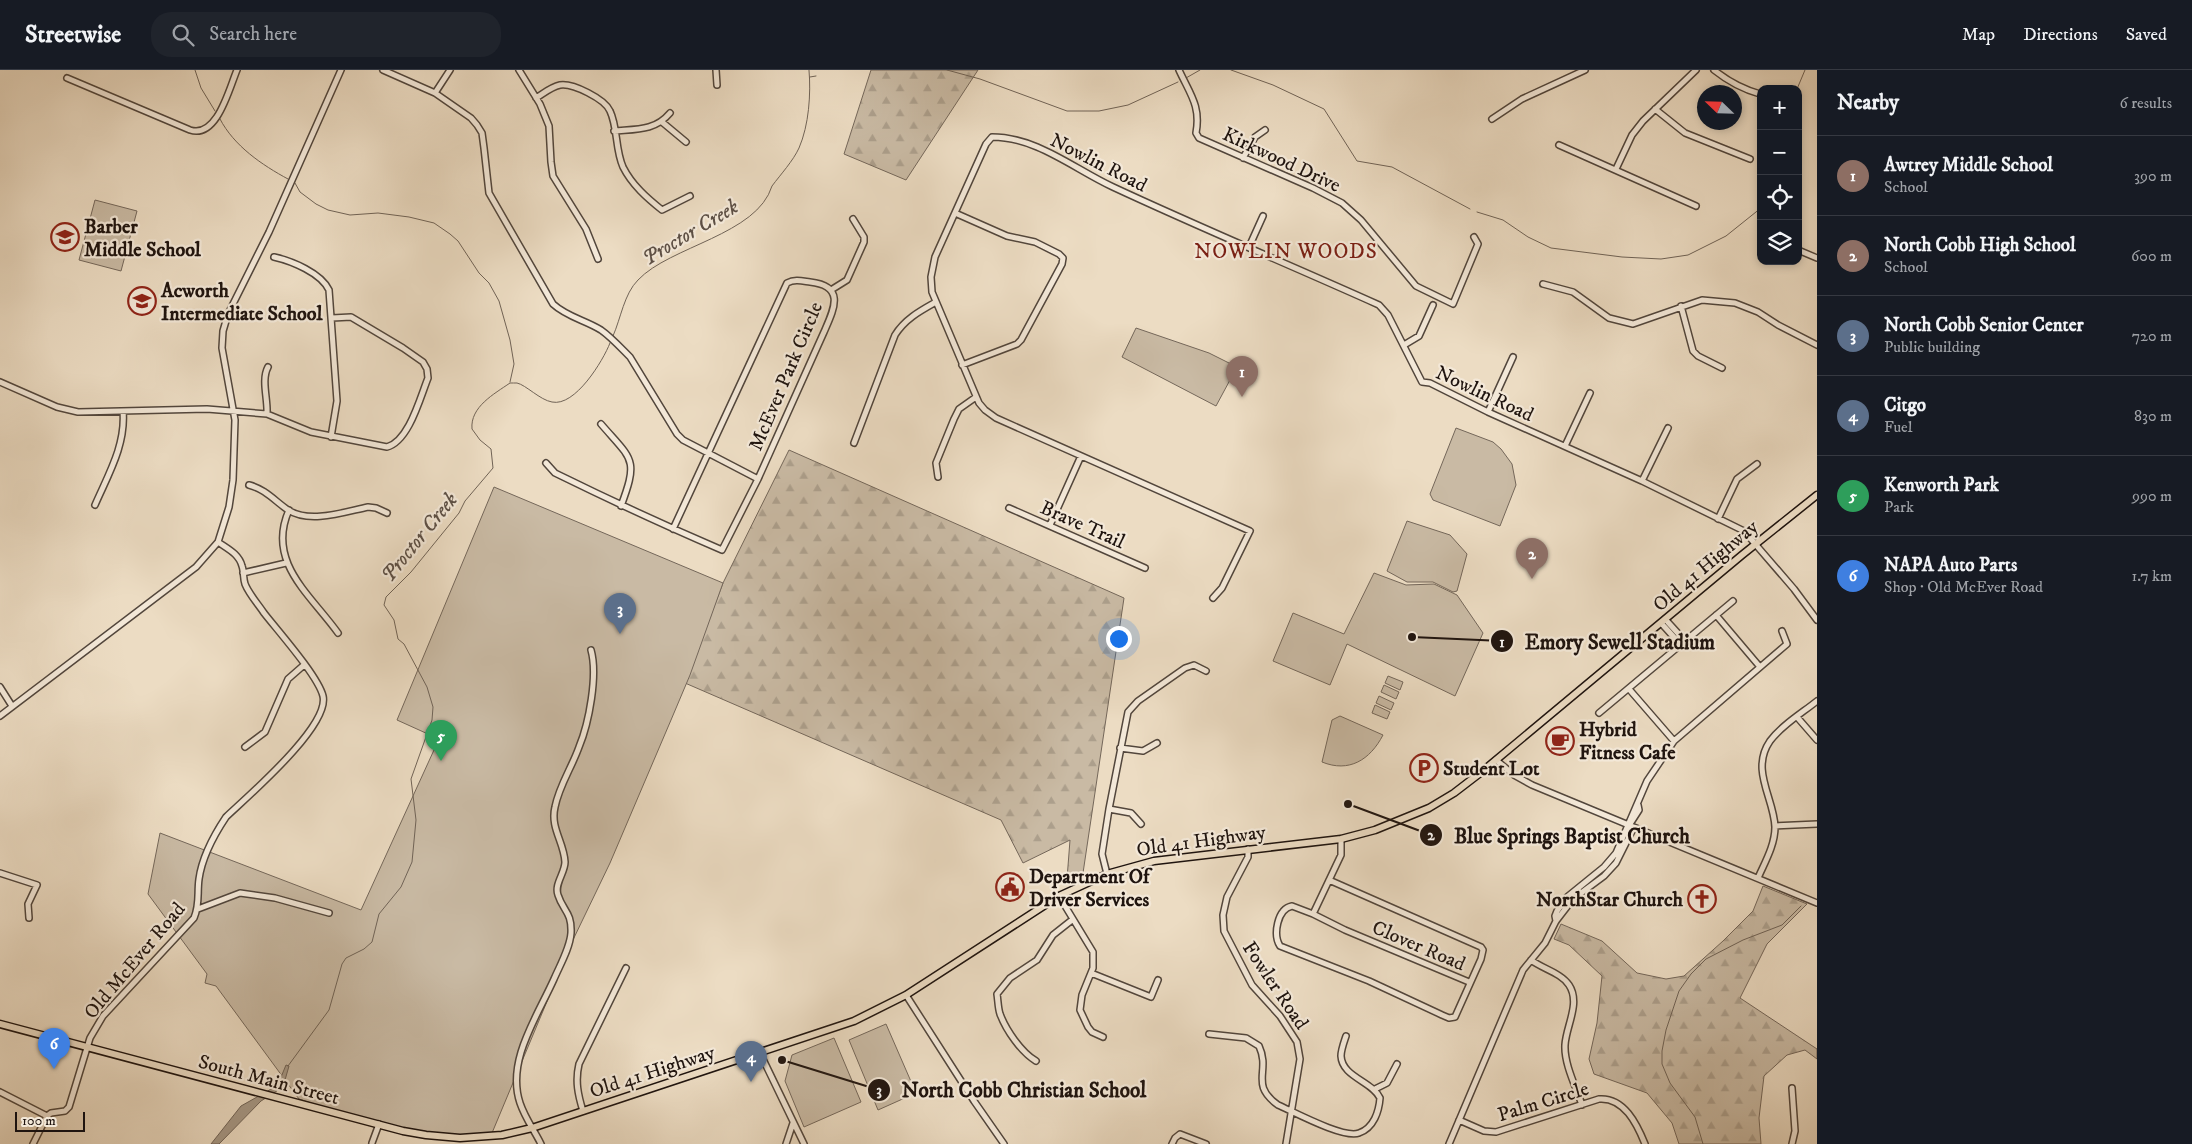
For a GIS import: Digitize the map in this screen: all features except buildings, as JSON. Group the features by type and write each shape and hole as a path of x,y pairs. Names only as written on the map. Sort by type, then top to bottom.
{"main road":[{"name":"Old 41 Highway","path":"532,1128 854,1021 906,995 1059,896 1107,874 1154,860 1341,839 1387,827 1429,808 1461,788 1496,760 1756,543 1817,495"},
{"name":"South Main Street","path":"0,1024 252,1092 426,1136 450,1138 502,1135 532,1128"}],"street":[{"path":"67,78 190,130 199,132 214,122 237,70"},
{"path":"0,716 196,567 218,542 229,507 233,480 235,420 222,348 228,314 269,232 341,70"},
{"path":"384,70 435,93 478,125 482,133 489,193 553,304 563,313 600,330 630,357 677,434 683,440 758,479"},
{"path":"435,93 450,70"},
{"path":"519,70 536,98 549,126 550,162 554,176 586,229 598,259"},
{"path":"716,70 717,85"},
{"name":"Kirkwood Drive","path":"1179,70 1196,104 1199,119 1196,133 1199,138 1313,188 1342,203 1361,220 1416,286 1453,304 1478,244 1474,237"},
{"path":"1492,119 1522,100 1585,70"},
{"path":"1616,169 1632,135 1696,70"},
{"path":"1714,70 1731,83 1757,93"},
{"path":"536,98 556,86 564,85 603,102 610,110 617,150 624,169 644,197 662,210 690,196"},
{"path":"1656,109 1685,134 1750,159"},
{"path":"614,131 645,128 662,122 670,113"},
{"path":"662,122 686,142"},
{"path":"1243,158 1255,137 1265,130"},
{"name":"Nowlin Road","path":"1213,598 1222,588 1250,532 996,418 984,410 976,397 932,292 931,278 935,257 986,144 992,137 1004,137 1029,143 1111,186 1379,305 1388,315 1422,382 1430,383 1488,412 1642,481 1718,520 1744,531 1756,543 1817,620"},
{"path":"1559,144 1696,206"},
{"path":"955,213 1007,236 1035,242 1063,258 1062,264 1021,340 1017,344 962,365"},
{"path":"1249,247 1264,216"},
{"path":"831,290 847,280 864,242 864,237 853,219"},
{"path":"1802,252 1817,258"},
{"path":"274,257 290,261 325,282 329,290 337,401 332,437"},
{"name":"McEver Park Circle","path":"546,463 556,473 621,506 673,529 722,550 758,479 834,308 834,294 831,290 819,283 792,280 787,283 673,529"},
{"path":"1543,284 1573,292 1609,318 1632,324 1702,300 1735,303 1758,312 1778,325 1817,345"},
{"path":"854,443 895,335 900,327 912,316 936,302"},
{"path":"1404,345 1419,336 1433,304"},
{"path":"1681,306 1694,350 1698,356 1722,368"},
{"path":"0,382 68,410 89,412 207,409 267,414 302,430 387,447 394,445 405,433 428,378 428,369 423,362 403,348 351,317 332,318"},
{"path":"1488,412 1513,357"},
{"path":"267,414 268,404 264,373 268,367"},
{"path":"1565,446 1590,392"},
{"path":"938,477 936,463 959,409 976,397"},
{"path":"95,505 121,445 124,430 123,411"},
{"path":"601,424 625,452 631,463 630,481 621,506"},
{"path":"1642,481 1668,428"},
{"path":"1050,525 1081,456"},
{"path":"1718,520 1737,479 1757,464"},
{"path":"249,485 261,488 289,510 312,517 368,507 387,513"},
{"name":"Brave Trail","path":"1008,508 1145,568"},
{"path":"289,510 283,524 284,558 305,592 338,633"},
{"name":"Old McEver Road","path":"47,1116 69,1107 87,1047 94,1029 102,1016 119,996 187,928 198,909 201,869 220,825 288,756 315,725 320,716 324,701 319,684 256,601 246,585 242,565 236,554 218,542"},
{"path":"243,572 286,562"},
{"path":"1599,714 1733,601"},
{"path":"1716,615 1760,666"},
{"path":"1663,621 1683,643"},
{"path":"1449,1144 1519,980 1531,960 1545,943 1556,922 1576,895 1604,876 1616,863 1631,826 1630,817 1638,805 1650,775 1674,741 1787,644 1782,631"},
{"path":"541,1144 520,1102 515,1078 521,1051 561,964 571,934 569,915 557,889 565,863 554,828 554,815 556,801 585,728 592,679 591,650"},
{"path":"244,747 265,732 288,679 304,665"},
{"path":"1107,874 1102,854 1126,717 1133,705 1185,668 1194,665 1206,671"},
{"path":"0,687 12,706"},
{"path":"1629,689 1674,741"},
{"path":"1758,878 1773,842 1775,826 1762,774 1762,763 1771,741 1817,701"},
{"path":"1798,716 1817,740"},
{"path":"1120,748 1143,750 1158,743"},
{"path":"1496,760 1514,775 1532,785 1817,903"},
{"path":"1109,809 1130,813 1141,824"},
{"path":"1775,826 1817,824"},
{"path":"1313,914 1341,855 1341,839"},
{"name":"Fowler Road","path":"1248,849 1248,857 1224,906 1224,931 1252,984 1280,1016 1297,1042 1300,1059 1286,1144"},
{"path":"0,873 37,884 28,904 29,918"},
{"name":"Clover Road","path":"1329,880 1478,944 1482,948 1483,954 1455,1017 1449,1018 1369,982 1280,946 1276,937 1276,929 1287,908 1296,907 1345,930 1469,982"},
{"path":"198,909 240,893 284,900 329,913"},
{"path":"1059,896 1093,952 1094,963 1082,995 1080,1010 1092,1032 1104,1037"},
{"path":"1036,1061 1026,1055 1004,1021 1000,1013 997,994 1010,978 1037,960 1053,935 1072,920"},
{"path":"1531,960 1542,968 1560,976 1570,986 1574,1003 1565,1046 1568,1064 1582,1105"},
{"path":"583,1111 577,1091 576,1074 578,1064 626,968"},
{"path":"1091,973 1151,997 1158,980"},
{"path":"906,995 1004,1144"},
{"path":"1209,1034 1246,1038 1259,1046 1264,1062 1263,1091 1278,1105 1345,1133 1358,1134 1367,1129 1375,1118 1380,1098 1374,1089 1354,1076 1342,1062 1340,1054 1346,1036"},
{"path":"760,1053 804,1144"},
{"path":"1374,1089 1387,1083 1397,1064"},
{"path":"1792,1088 1795,1131 1792,1144"},
{"path":"0,1092 47,1116 33,1144"},
{"name":"Palm Circle","path":"1460,1120 1484,1131 1496,1132 1603,1099 1616,1103 1636,1124 1645,1144"},
{"path":"786,1144 793,1123"},
{"path":"372,1143 378,1124"},
{"path":"1172,1144 1180,1134 1206,1144"}],"green space":[{"path":"871,70 978,70 906,180 844,154"},
{"path":"95,200 137,211 121,271 79,260"},
{"path":"1136,328 1209,353 1237,367 1216,406 1122,357"},
{"path":"1456,428 1493,442 1512,464 1516,485 1500,526 1433,500 1430,494"},
{"path":"789,450 1124,598 1083,873 1067,879 1070,840 1023,863 1001,820 685,683 723,583"},
{"path":"494,487 723,583 690,675 610,863 571,944 492,1133 450,1139 366,1121 299,1099 216,986 205,983 207,974 148,894 160,833 361,910 439,739 397,720"},
{"path":"1407,521 1450,535 1467,554 1457,591 1453,592 1433,582 1407,582 1387,571"},
{"path":"1374,573 1406,585 1434,584 1457,595 1483,633 1455,696 1347,644 1330,685 1273,661 1293,613 1344,634"},
{"path":"1388,676 1403,682 1400,690 1385,683"},
{"path":"1384,685 1399,692 1396,699 1381,692"},
{"path":"1379,696 1394,703 1391,710 1376,703"},
{"path":"1375,705 1390,712 1387,719 1372,713"},
{"path":"1340,716 1383,735 1378,744 1365,757 1350,765 1341,766 1322,762 1332,720"},
{"path":"1763,886 1807,904 1767,944 1740,998 1817,1049 1817,1059 1805,1050 1787,1055 1764,1076 1759,1118 1761,1144 1679,1144 1672,1123 1647,1093 1594,1074 1589,1059 1597,1023 1602,976 1569,945 1554,939 1561,924 1602,941 1637,973 1666,979 1684,976 1753,911"},
{"path":"886,1024 916,1093 878,1110 849,1040"},
{"path":"834,1038 861,1102 804,1127 785,1081 792,1055"}],"shaded area":[{"path":"286,1065 289,1066 283,1087 261,1101 219,1144 211,1144 241,1106 273,1088 279,1082"}],"waterway":[{"path":"195,70 201,88 215,111"},
{"name":"Proctor Creek","path":"613,336 629,292 638,280 652,268 711,239 749,217 763,203 772,186 794,158 799,148 805,129 808,109 809,70"},
{"path":"947,70 980,79 1067,111 1099,111 1128,105 1178,82"},
{"path":"1186,78 1200,70"},
{"path":"1231,70 1273,85 1324,109 1357,161 1392,167 1470,209"},
{"path":"1799,85 1805,70"},
{"name":"Proctor Creek","path":"810,77 816,76"},
{"path":"220,119 233,138 250,154 268,168 288,179"},
{"path":"295,183 300,192 328,210 350,215 378,213 409,217 434,223 458,241 479,273 489,283 499,301 510,340 514,364 510,382"},
{"path":"1477,212 1503,220 1528,237 1551,248 1622,257 1661,259 1688,255 1726,236 1757,211"},
{"name":"Proctor Creek","path":"288,1066 329,1010 342,964 346,958 364,949 372,942 379,914 401,887 412,862 416,820 411,779 432,720 433,707 427,687 404,644 398,639 394,620 384,605 386,597 411,572 459,513 465,501 493,468 491,449 480,440 472,429 472,421 475,414 484,402 510,383 521,384 547,401 561,402 579,390 587,381 595,371 610,343"},
{"path":"1703,1144 1695,1117 1670,1083 1662,1064 1662,1051 1666,1030 1679,991 1691,974 1706,959 1743,940 1782,925 1801,906"}],"place":[{"name":"Barber Middle School","path":"65,237"},
{"name":"Acworth Intermediate School","path":"142,301"},
{"name":"Awtrey Middle School","path":"1242,397"},
{"name":"North Cobb High School","path":"1532,579"},
{"name":"North Cobb Senior Center","path":"620,634"},
{"name":"Emory Sewell Stadium","path":"1412,637"},
{"name":"Hybrid Fitness Cafe","path":"1560,741"},
{"name":"Kenworth Park","path":"441,761"},
{"name":"Student Lot","path":"1424,768"},
{"name":"Blue Springs Baptist Church","path":"1348,804"},
{"name":"Department Of Driver Services","path":"1010,887"},
{"name":"NorthStar Church","path":"1702,899"},
{"name":"North Cobb Christian School","path":"782,1060"},
{"name":"NAPA Auto Parts","path":"54,1069"},
{"name":"Citgo","path":"751,1082"}],"district":[{"name":"NOWLIN WOODS","path":"1286,251"}]}
